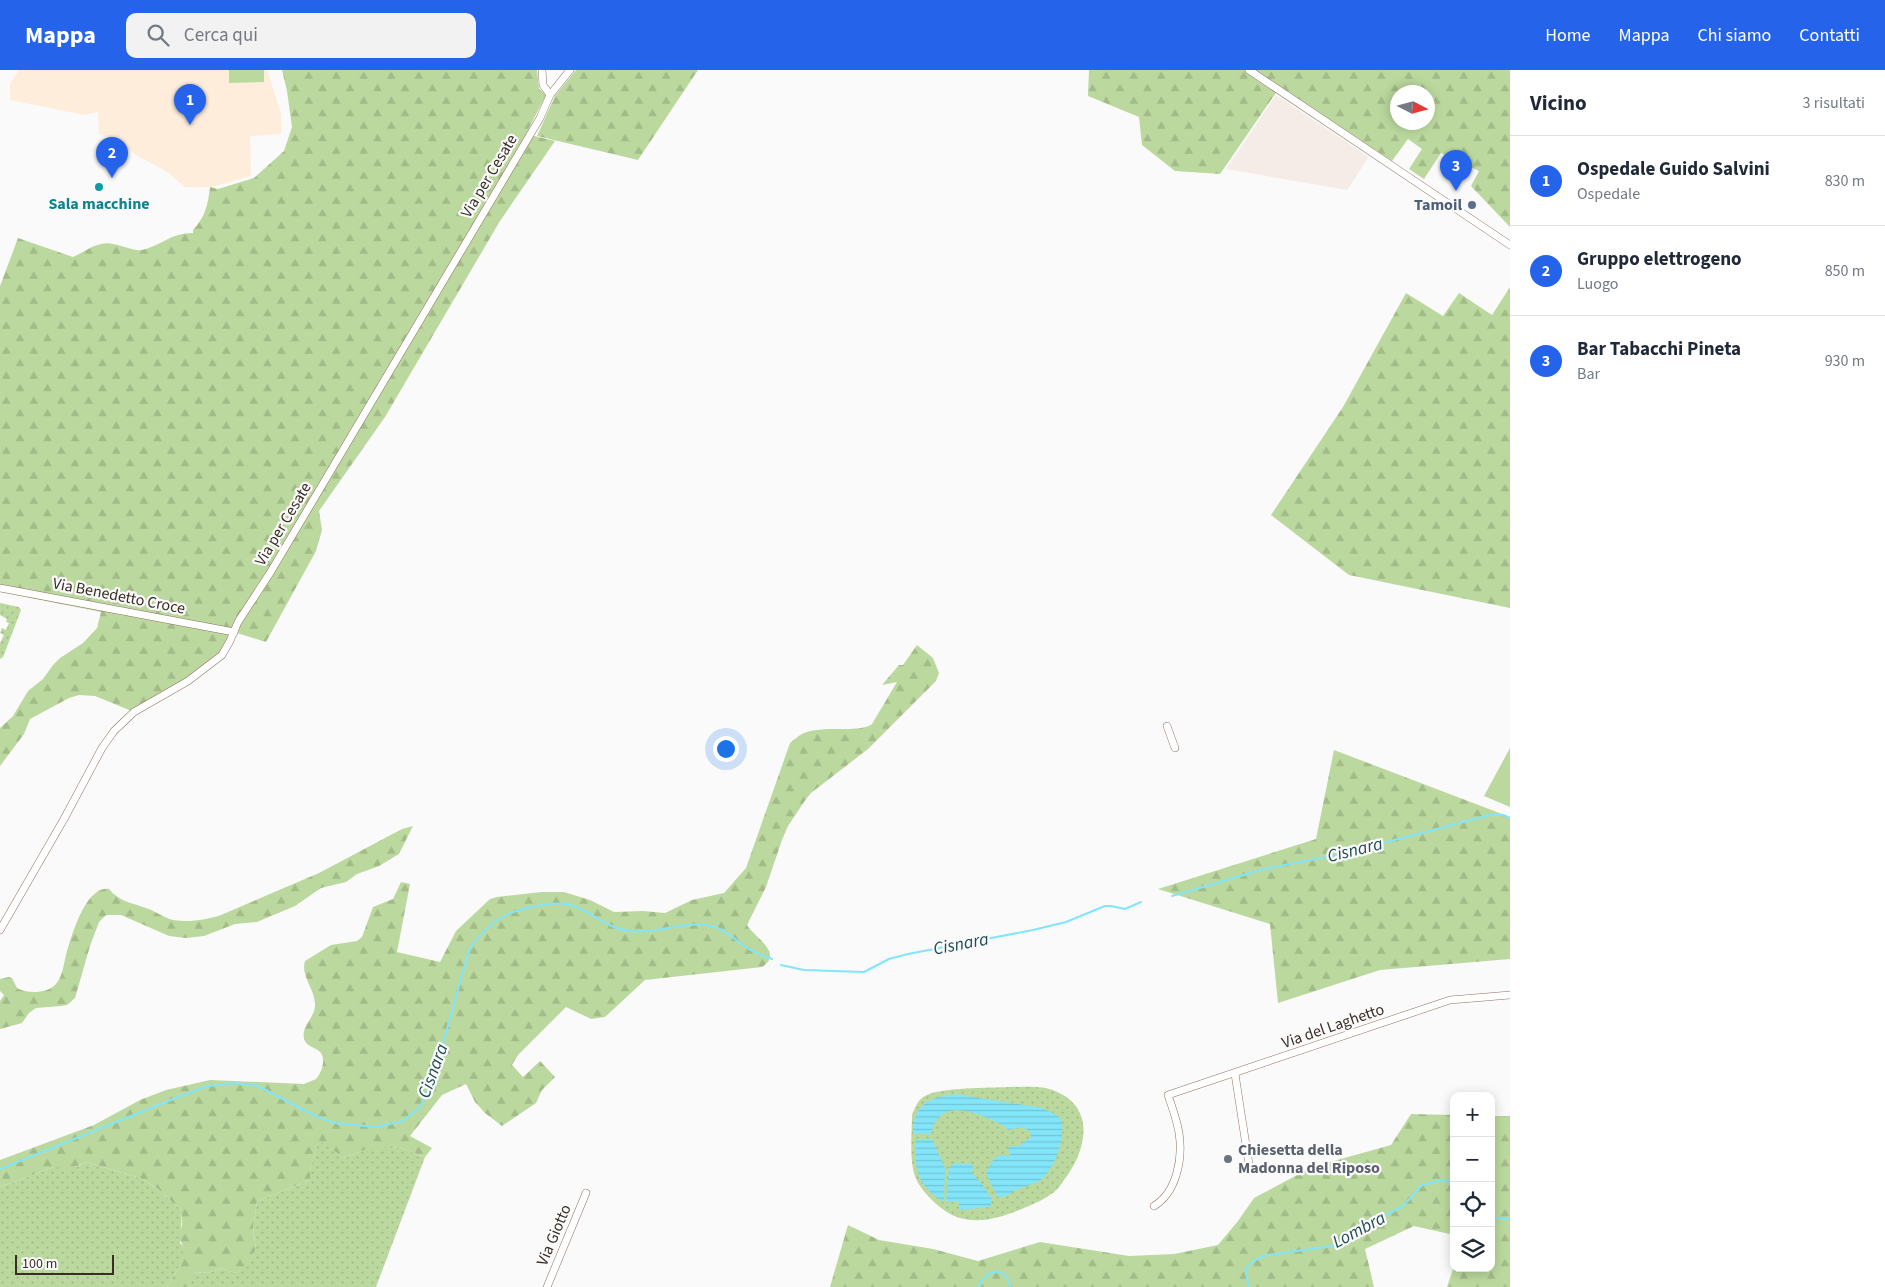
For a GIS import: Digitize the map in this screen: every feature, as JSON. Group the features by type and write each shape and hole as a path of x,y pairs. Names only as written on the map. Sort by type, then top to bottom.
{"street":[{"path":"542,70 543,85 550,95"},
{"name":"Via per Cesate","path":"0,930 64,819 102,748 114,731 134,712 188,681 222,655 540,118 550,95 570,70"},
{"path":"1249,70 1509,243"},
{"name":"Via Benedetto Croce","path":"0,588 234,632"},
{"path":"1168,726 1175,748"},
{"name":"Via del Laghetto","path":"1154,1206 1163,1199 1170,1188 1180,1163 1179,1132 1168,1095 1450,1000 1510,995"},
{"path":"1235,1074 1250,1171"},
{"name":"Via Giotto","path":"547,1287 586,1193"}],"shaded area":[{"path":"19,70 267,70 281,113 281,134 250,136 251,176 212,187 185,187 166,171 141,158 107,136 99,135 98,112 85,115 10,100 10,83"},
{"path":"1276,95 1369,157 1347,190 1226,169"}],"green space":[{"path":"229,70 264,70 264,82 229,83"},
{"path":"282,70 537,70 539,89 546,95 526,134 555,141 500,221 385,417 319,511 322,530 316,551 266,642 234,632 227,645 205,668 176,688 134,712 95,696 79,695 69,698 30,719 24,734 0,766 0,728 13,716 28,691 43,679 53,665 60,658 83,643 97,628 101,612 0,592 0,286 18,238 73,257 90,248 106,243 142,250 178,235 193,233 205,210 210,187 218,189 254,178 284,151 292,127"},
{"path":"576,70 698,70 638,160 537,136 555,96"},
{"path":"1089,70 1510,70 1510,227 1471,186 1479,171 1441,153 1424,179 1409,169 1422,149 1408,139 1392,161 1280,87 1220,174 1175,171 1142,145 1139,117 1088,96"},
{"path":"1510,287 1510,608 1349,575 1271,515 1343,407 1406,293 1443,316 1459,293 1492,315"},
{"path":"0,603 19,607 21,610 3,657 0,659 0,643 4,635 0,633 2,628 6,630 9,623 6,622 7,619 0,615"},
{"path":"917,645 933,658 939,673 936,681 868,749 811,793 788,826 766,887 747,925 769,951 768,962 762,967 645,980 605,1017 591,1019 566,1007 518,1055 512,1065 523,1077 540,1061 555,1077 542,1090 536,1103 502,1126 485,1113 475,1102 466,1084 442,1095 410,1136 432,1148 425,1157 399,1147 367,1149 344,1158 319,1140 310,1170 310,1180 257,1201 253,1228 256,1249 244,1270 234,1273 222,1268 208,1273 195,1272 189,1287 167,1287 181,1264 184,1248 178,1236 182,1226 182,1211 157,1188 140,1178 86,1162 71,1169 54,1167 0,1187 0,1160 94,1125 140,1100 166,1090 210,1080 304,1084 316,1079 322,1069 323,1057 317,1050 308,1045 304,1039 304,1030 313,1014 315,1006 315,1000 306,978 305,961 331,945 357,941 362,937 373,907 393,899 401,882 410,884 397,952 440,962 456,931 490,899 497,897 542,892 564,892 590,900 614,912 643,911 665,913 692,900 724,893 746,868 790,743 810,731 858,728 872,724 897,682 882,685 899,665 903,665"},
{"path":"1510,748 1510,807 1484,796"},
{"path":"1334,750 1510,817 1510,959 1380,970 1278,1003 1270,924 1158,889 1316,839"},
{"path":"413,826 399,854 379,866 357,874 346,882 321,888 295,906 257,922 235,924 204,936 186,938 169,936 121,915 106,915 99,922 90,946 75,998 67,1005 36,1008 29,1013 22,1023 0,1029 0,1001 4,995 0,991 0,979 12,978 17,988 31,992 48,990 56,984 62,973 69,944 81,912 93,895 101,890 109,889 121,899 172,920 194,921 221,915 319,873 402,829"},
{"path":"1033,1087 1055,1091 1068,1099 1077,1108 1082,1119 1084,1131 1078,1157 1072,1169 1057,1189 1032,1205 1003,1216 982,1220 971,1220 951,1214 929,1198 919,1185 912,1162 912,1115 919,1101 932,1093 942,1091"},
{"path":"1411,1114 1450,1115 1450,1234 1414,1226 1365,1249 1374,1287 830,1287 848,1225 879,1240 933,1249 978,1261 1040,1242 1129,1256 1174,1254 1218,1245 1254,1198 1312,1167 1391,1145"},
{"path":"1495,1116 1510,1116 1510,1287 1447,1287 1452,1272 1495,1272"},
{"path":"319,1139 344,1158 367,1149 399,1147 425,1157 376,1287 189,1287 194,1272 208,1273 222,1268 234,1273 244,1269 256,1249 253,1228 257,1201 310,1180 310,1170"},
{"path":"86,1162 140,1178 157,1188 182,1211 180,1243 185,1248 181,1264 167,1287 0,1287 0,1187 54,1167 76,1167"}],"water":[{"path":"954,1094 1042,1108 1057,1115 1062,1121 1061,1144 1056,1159 1043,1178 1006,1196 1000,1197 997,1196 986,1174 994,1159 1005,1155 1010,1156 1008,1148 1019,1146 1031,1137 1030,1131 1021,1127 1009,1130 985,1117 960,1110 952,1110 939,1117 934,1124 931,1134 913,1134 916,1116 924,1105 937,1098"},
{"path":"915,1139 932,1139 945,1168 944,1202 928,1189 919,1176"},
{"path":"956,1163 972,1164 972,1173 992,1199 990,1207 959,1210 959,1202 946,1202 949,1167"}],"waterway":[{"name":"Cisnara","path":"1172,896 1264,869 1337,855 1490,815 1503,815 1510,818"},
{"name":"Cisnara","path":"781,965 804,970 864,972 889,959 908,954 1066,922 1105,906 1125,909 1141,902"},
{"name":"Cisnara","path":"0,1169 208,1086 235,1083 258,1086 315,1116 334,1123 376,1127 403,1121 420,1107 433,1080 469,950 487,928 515,911 545,905 571,905 614,927 629,931 650,931 693,925 712,926 723,930 753,951 772,959"},
{"name":"Lombra","path":"1249,1287 1245,1269 1255,1260 1268,1255 1339,1245 1368,1225 1403,1206 1422,1185 1442,1180 1450,1182"},
{"name":"Lombra","path":"1495,1217 1510,1219"},
{"name":"Lombra","path":"978,1287 986,1276 995,1272 1004,1275 1010,1287"}],"place":[{"name":"Ospedale Guido Salvini","path":"190,125"},
{"name":"Gruppo elettrogeno","path":"112,178"},
{"name":"Sala macchine","path":"99,187"},
{"name":"Bar Tabacchi Pineta","path":"1456,191"},
{"name":"Tamoil","path":"1472,205"},
{"name":"Chiesetta della Madonna del Riposo","path":"1228,1159"}]}
